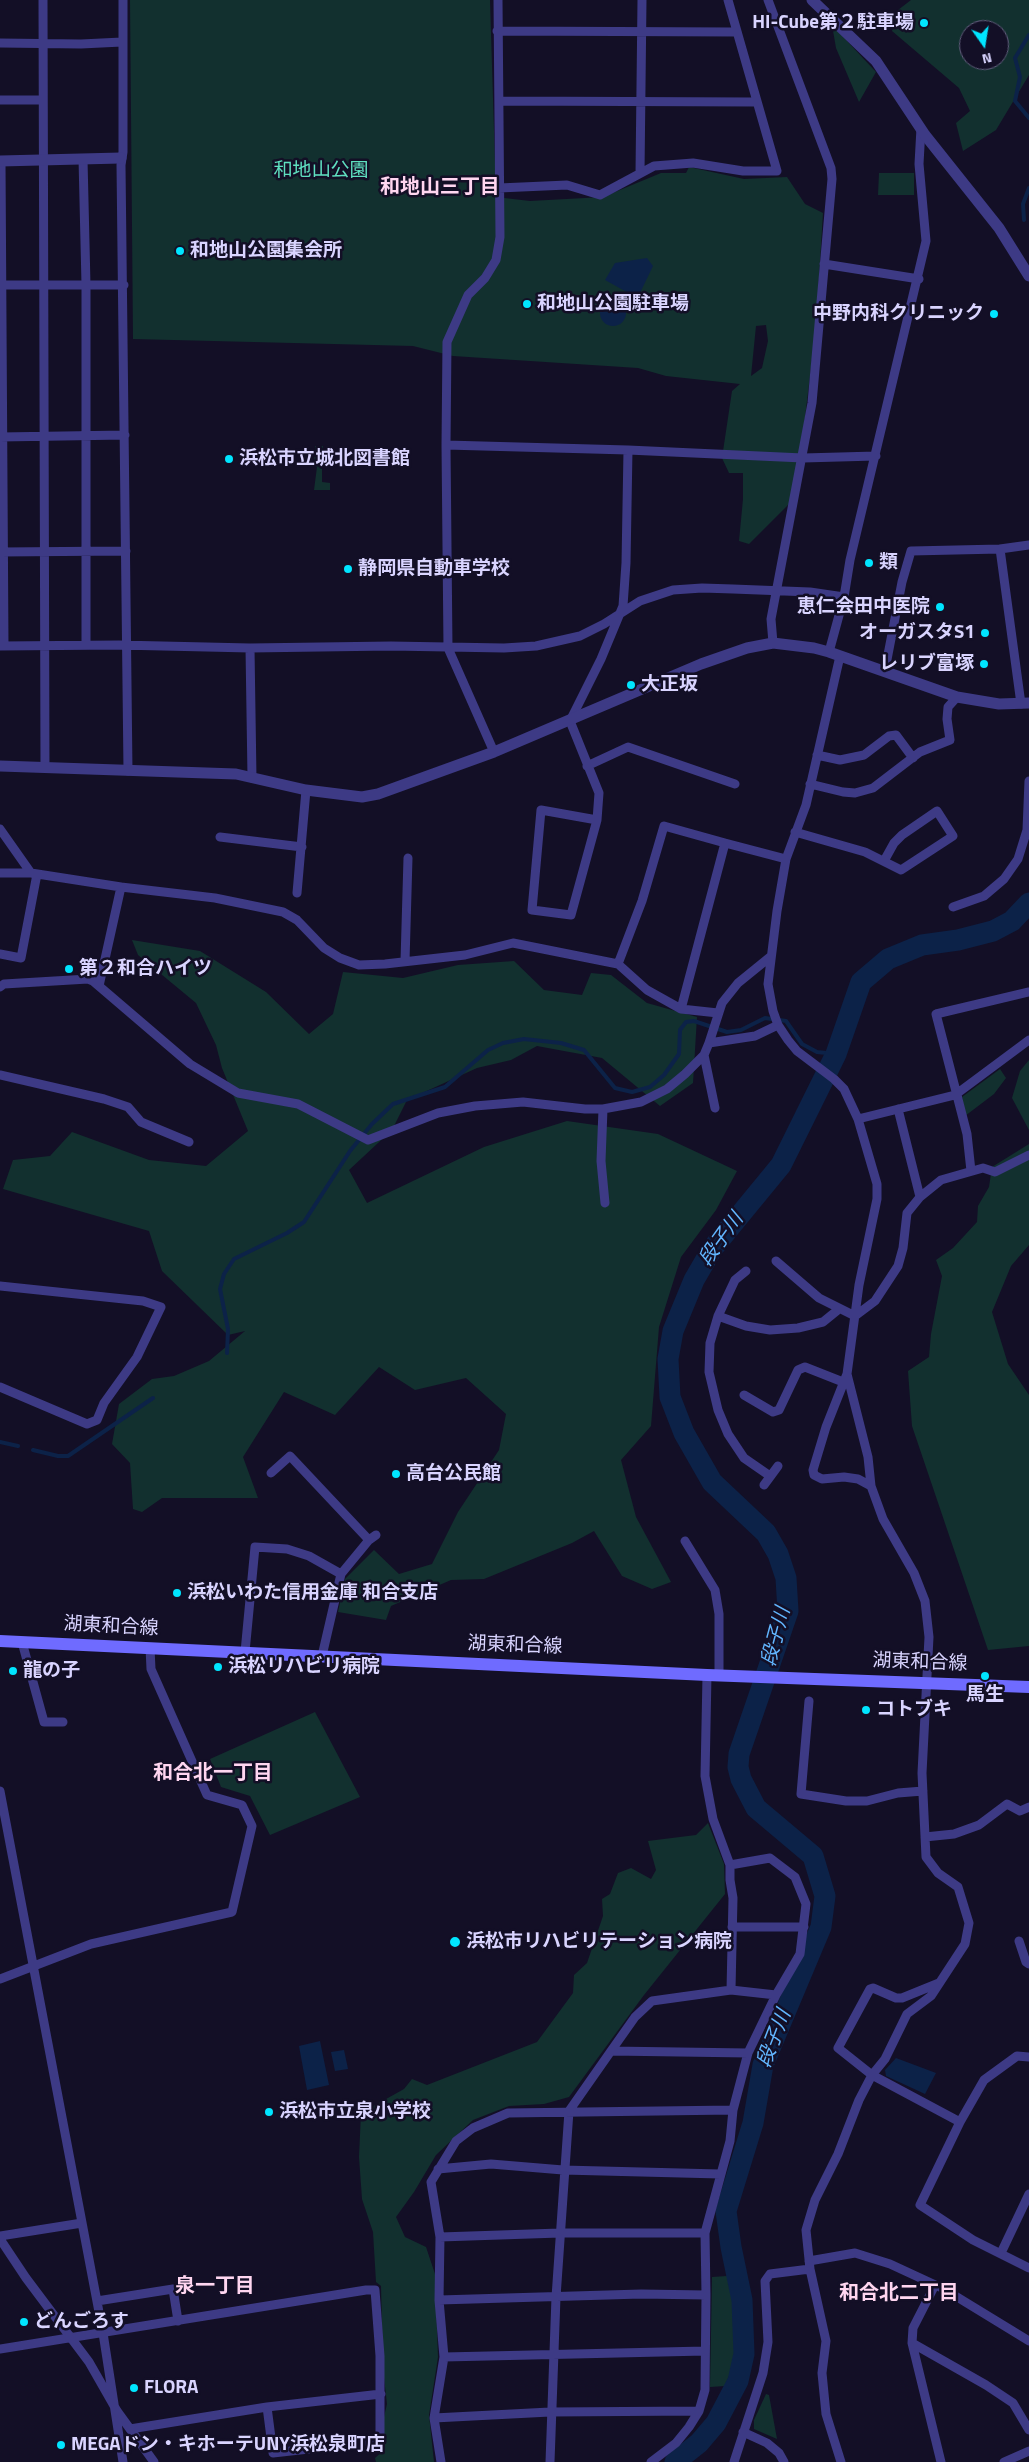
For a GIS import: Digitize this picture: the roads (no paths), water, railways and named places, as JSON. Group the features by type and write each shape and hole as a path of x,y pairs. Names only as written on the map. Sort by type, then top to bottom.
{"main road":[{"name":"湖東和合線","path":"0,1641 713,1675 1029,1687"}],"street":[{"path":"43,0 43,646 45,768"},
{"path":"123,0 123,152 121,158 124,285 125,645 128,771"},
{"path":"494,752 448,648 446,445 447,342 468,295 485,278 496,260 500,237 498,0"},
{"path":"640,173 642,0"},
{"path":"500,188 567,185 600,195 654,166 693,163 743,171 777,171 728,0"},
{"path":"768,0 831,168 831,205 812,403 776,593 772,620 772,644"},
{"path":"812,0 876,61 921,128 999,228 1029,276"},
{"path":"498,31 736,32"},
{"path":"0,43 122,42"},
{"path":"0,100 43,100"},
{"path":"499,101 756,102"},
{"path":"829,652 844,598 850,560 919,279 926,241 919,164 921,128"},
{"path":"121,158 1,161 2,646 125,645 250,648 392,646 504,648 557,642 588,632 640,600 673,590 702,588 776,593 810,592 844,598"},
{"path":"83,159 86,285 86,645"},
{"path":"824,264 919,279"},
{"path":"1,285 124,285"},
{"path":"2,437 125,435"},
{"path":"446,445 628,450 802,458 876,456"},
{"path":"597,820 541,810 532,910 571,915 597,820 599,793 570,721 590,684 621,612 625,583 628,450"},
{"path":"885,670 902,582 911,551 1000,549 1029,544"},
{"path":"0,766 236,774 306,790 350,797 378,794 494,752 701,664 747,648 772,644 814,648 829,652 885,670 957,697 999,704 1025,704 1000,549"},
{"path":"1,552 126,552"},
{"path":"250,648 252,778"},
{"path":"840,656 806,804 786,858 770,957 768,984 773,1012 778,1025 797,1051 844,1089 858,1119 877,1184 878,1199 845,1378 826,1427 813,1470 814,1475 822,1479 844,1476 858,1478 872,1486"},
{"path":"810,784 843,792 864,791 873,788 920,752 950,740 947,719 948,707 957,697"},
{"path":"817,755 840,760 864,755 889,736 896,736 913,758"},
{"path":"587,766 628,746 735,784"},
{"path":"953,907 984,896 1004,879 1018,859 1027,830 1029,781"},
{"path":"297,893 306,790"},
{"path":"795,832 864,852 901,870 953,836 937,812 902,835 894,843 884,861"},
{"path":"618,964 642,901 664,826 786,858"},
{"path":"0,829 34,873 21,958 0,954"},
{"path":"220,837 302,847"},
{"path":"681,1009 725,843"},
{"path":"405,961 408,858"},
{"path":"0,873 34,873 122,887 215,898 283,912 297,920 324,948 340,958 359,965 465,955 513,943 618,964 647,990 681,1009 717,1017"},
{"path":"99,986 122,887"},
{"path":"0,987 4,984 88,979 99,986 190,1064 238,1093 298,1104 367,1140 438,1113 475,1106 523,1102 585,1109 604,1109 642,1102 667,1089 704,1055 722,1003 738,982 770,957"},
{"path":"970,1171 967,1134 955,1096 936,1014 1029,992"},
{"path":"710,1039 755,1036 778,1025"},
{"path":"858,1119 955,1096 1029,1040"},
{"path":"704,1055 715,1108"},
{"path":"0,1076 104,1099 128,1107 141,1122 189,1142"},
{"path":"604,1109 601,1161 605,1203"},
{"path":"898,1109 920,1197"},
{"path":"855,1316 875,1301 898,1266 904,1248 907,1213 920,1197 941,1180 983,1168 995,1172 1029,1155"},
{"path":"776,1261 819,1298 855,1316"},
{"path":"746,1271 735,1280 718,1316 710,1343 709,1372 718,1410 728,1434 744,1458 770,1476"},
{"path":"0,1286 143,1301 161,1308 137,1358 104,1403 97,1420 87,1424 0,1386"},
{"path":"718,1316 746,1326 770,1330 798,1328 822,1322 839,1309"},
{"path":"744,1395 774,1412 779,1410 798,1370 805,1367 845,1378"},
{"path":"841,2462 826,2414 822,2372 826,2341 810,2265 806,2230 815,2200 838,2154 859,2100 872,2075 885,2059 907,2014 931,1996 965,1944 969,1924 958,1887 938,1873 926,1857 923,1791 926,1682 930,1637 925,1601 914,1573 884,1519 872,1486 868,1457 845,1378"},
{"path":"271,1473 290,1456 372,1538 341,1574 322,1656"},
{"path":"764,1485 778,1466"},
{"path":"685,1541 714,1590 719,1614 706,1776 713,1820 730,1864 731,1990"},
{"path":"245,1652 255,1547 286,1549 309,1556 341,1574"},
{"path":"22,1642 44,1722 63,1722"},
{"path":"0,1979 90,1944 232,1912 252,1826 242,1805 207,1795 150,1669 150,1648"},
{"path":"809,1701 801,1794 846,1801 867,1801 898,1793 923,1791"},
{"path":"0,1791 103,2333 117,2411 123,2462"},
{"path":"925,1837 954,1834 979,1825 1007,1804 1020,1811 1029,1807"},
{"path":"651,2462 676,2444 699,2411 705,2390 705,2233 730,2141 733,2110 748,2053 776,1996 800,1954 804,1927 806,1904 794,1877 770,1858 730,1864"},
{"path":"732,1927 804,1927"},
{"path":"1019,1941 1026,1962 1029,1964"},
{"path":"940,1982 902,1998 896,1998 873,1988 870,1989 838,2048 872,2075 960,2122"},
{"path":"550,2462 550,2412 556,2297 563,2170 569,2111 635,2017 652,2001 731,1990 776,1996"},
{"path":"611,2051 748,2053"},
{"path":"1029,2056 1018,2056 984,2080 960,2122 920,2205 973,2240 1029,2268"},
{"path":"441,2462 434,2418 444,2357 439,2300 440,2237 431,2182 456,2141 473,2128 508,2113 733,2110"},
{"path":"438,2169 491,2164 563,2170 720,2174"},
{"path":"1001,2253 1029,2194"},
{"path":"82,2223 0,2238 69,2338 89,2362 117,2411 154,2462"},
{"path":"440,2237 560,2233 705,2233"},
{"path":"734,2462 764,2374 768,2342 765,2281 770,2274 855,2253 890,2264 935,2285 1029,2341"},
{"path":"935,2285 913,2328 912,2343 941,2462"},
{"path":"97,2302 173,2289 178,2321"},
{"path":"0,2350 375,2290 379,2326 380,2441 273,2453 267,2407"},
{"path":"439,2300 706,2295"},
{"path":"912,2343 986,2385 1013,2403 1029,2430"},
{"path":"444,2357 705,2351"},
{"path":"130,2429 267,2407 380,2394"},
{"path":"434,2418 550,2412 699,2411"},
{"path":"743,2432 767,2443 779,2453 784,2462"},
{"path":"1004,2462 1029,2451"}],"water":[{"path":"647,258 653,266 640,293 634,296 605,280 615,263"},
{"path":"613,300 622,304 626,313 622,322 613,326 604,322 600,313 604,304"},
{"path":"320,2041 329,2085 307,2090 299,2046"},
{"path":"344,2050 348,2069 335,2071 331,2052"},
{"path":"896,2058 936,2073 925,2094 886,2076 885,2070"}],"waterway":[{"path":"1029,35 1015,58 1020,77 1015,101 1029,118"},
{"path":"1024,220 1023,204 1029,188"},
{"name":"段子川","path":"675,2462 699,2443 716,2423 738,2381 744,2354 742,2300 726,2211 753,2123 763,2065 821,1927 825,1896 813,1856 756,1808 741,1779 738,1767 739,1754 788,1611 786,1578 778,1554 766,1533 712,1482 684,1433 670,1397 668,1359 673,1331 694,1280 712,1249 781,1165 836,1054 861,982 888,959 922,945 958,940 993,931 1012,921 1029,903"},
{"path":"227,1353 228,1329 220,1289 224,1274 234,1259 287,1233 304,1222 350,1151 372,1124 393,1104 445,1087 488,1050 503,1043 524,1039 561,1043 584,1050 615,1088 632,1092 650,1087 664,1075 679,1054 680,1030 686,1022 694,1021 727,1032 741,1030 765,1018 786,1021 802,1044 817,1052 836,1054"},
{"path":"33,1450 58,1456 68,1456 153,1398"},
{"path":"0,1442 18,1446"}],"place":[{"name":"HI-Cube第２駐車場","path":"924,23"},
{"name":"和地山公園集会所","path":"180,251"},
{"name":"和地山公園駐車場","path":"527,304"},
{"name":"中野内科クリニック","path":"994,314"},
{"name":"浜松市立城北図書館","path":"229,459"},
{"name":"類","path":"869,563"},
{"name":"静岡県自動車学校","path":"348,569"},
{"name":"恵仁会田中医院","path":"940,607"},
{"name":"オーガスタS1","path":"985,633"},
{"name":"レリブ富塚","path":"984,664"},
{"name":"大正坂","path":"631,685"},
{"name":"第２和合ハイツ","path":"69,969"},
{"name":"高台公民館","path":"396,1474"},
{"name":"浜松いわた信用金庫 和合支店","path":"177,1593"},
{"name":"浜松リハビリ病院","path":"218,1667"},
{"name":"龍の子","path":"13,1671"},
{"name":"馬生","path":"985,1676"},
{"name":"コトブキ","path":"866,1710"},
{"name":"浜松市リハビリテーション病院","path":"455,1942"},
{"name":"浜松市立泉小学校","path":"269,2112"},
{"name":"どんごろす","path":"24,2322"},
{"name":"FLORA","path":"134,2388"},
{"name":"MEGAドン・キホーテUNY浜松泉町店","path":"61,2445"}],"district":[{"name":"和地山三丁目","path":"440,188"},
{"name":"和合北一丁目","path":"213,1774"},
{"name":"泉一丁目","path":"215,2287"},
{"name":"和合北二丁目","path":"899,2294"}],"park label":[{"name":"和地山公園","path":"321,171"}]}
